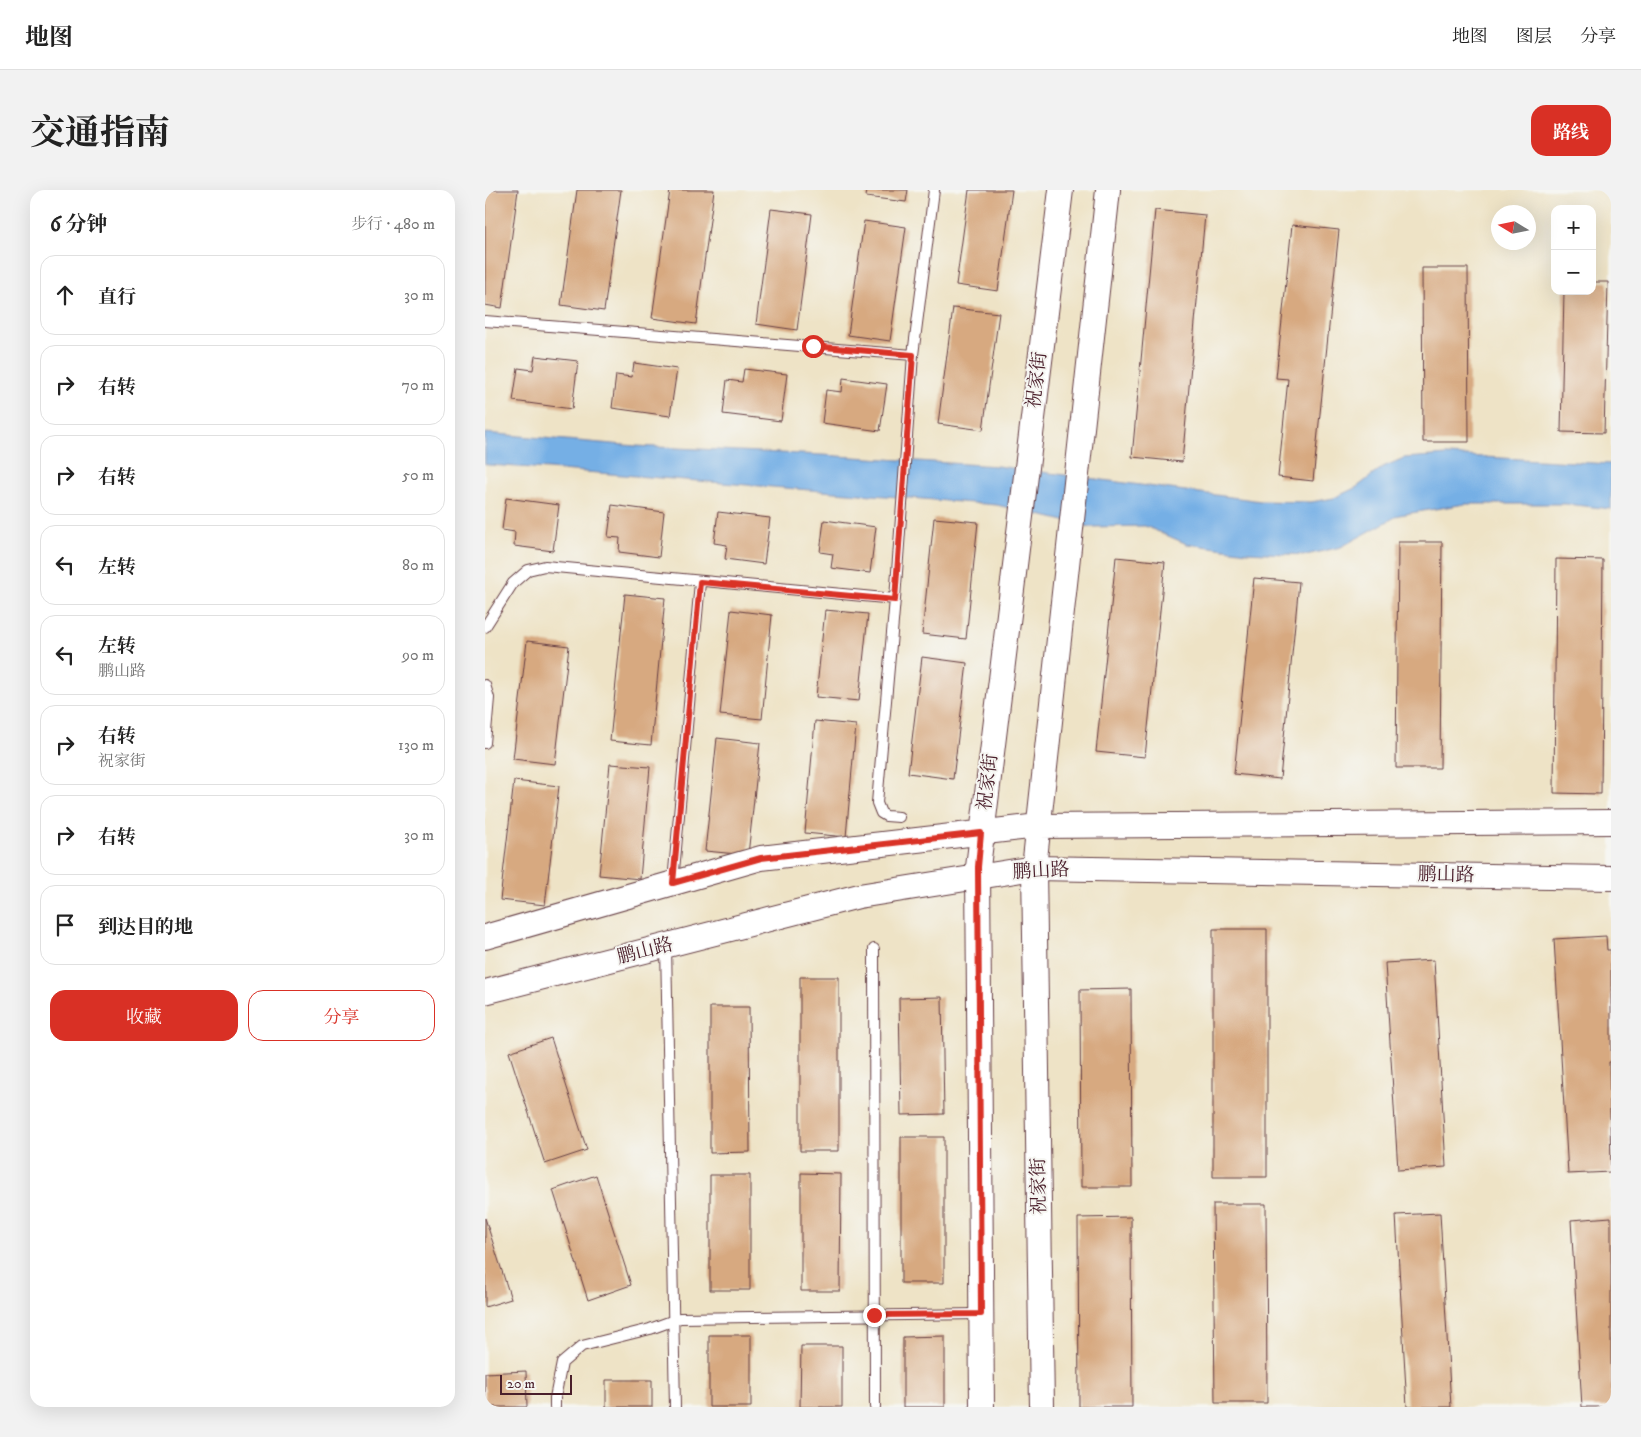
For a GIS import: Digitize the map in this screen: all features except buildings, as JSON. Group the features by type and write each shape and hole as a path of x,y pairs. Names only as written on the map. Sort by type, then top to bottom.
{"street":[{"name":"祝家街","path":"982,1407 978,877 981,833 1061,190"},
{"name":"祝家街","path":"1042,1407 1034,868 1108,190"},
{"path":"485,937 761,858 1038,826 1611,822"},
{"name":"鹏山路","path":"485,992 859,896 1034,868 1611,878"}],"lane":[{"path":"899,817 886,816 881,813 877,803 895,600 913,355 934,190"},
{"path":"485,321 913,355"},
{"path":"485,627 513,583 528,570 545,566 895,600"},
{"path":"673,883 700,582"},
{"path":"485,685 489,698 485,743"},
{"path":"666,945 675,1407"},
{"path":"874,949 875,1407"},
{"path":"555,1407 562,1363 582,1346 650,1329 680,1318 981,1314"}],"water":[{"path":"485,433 636,446 997,466 1261,501 1311,502 1334,498 1357,487 1383,467 1404,458 1447,455 1611,464 1611,509 1566,504 1465,504 1399,515 1341,547 1306,555 1247,552 1187,544 1145,526 1090,527 997,505 488,465 485,464"}],"route":[{"path":"813,346 913,355 895,600 700,582 673,883 761,858 981,833 978,867 981,1314 874,1315"}]}
